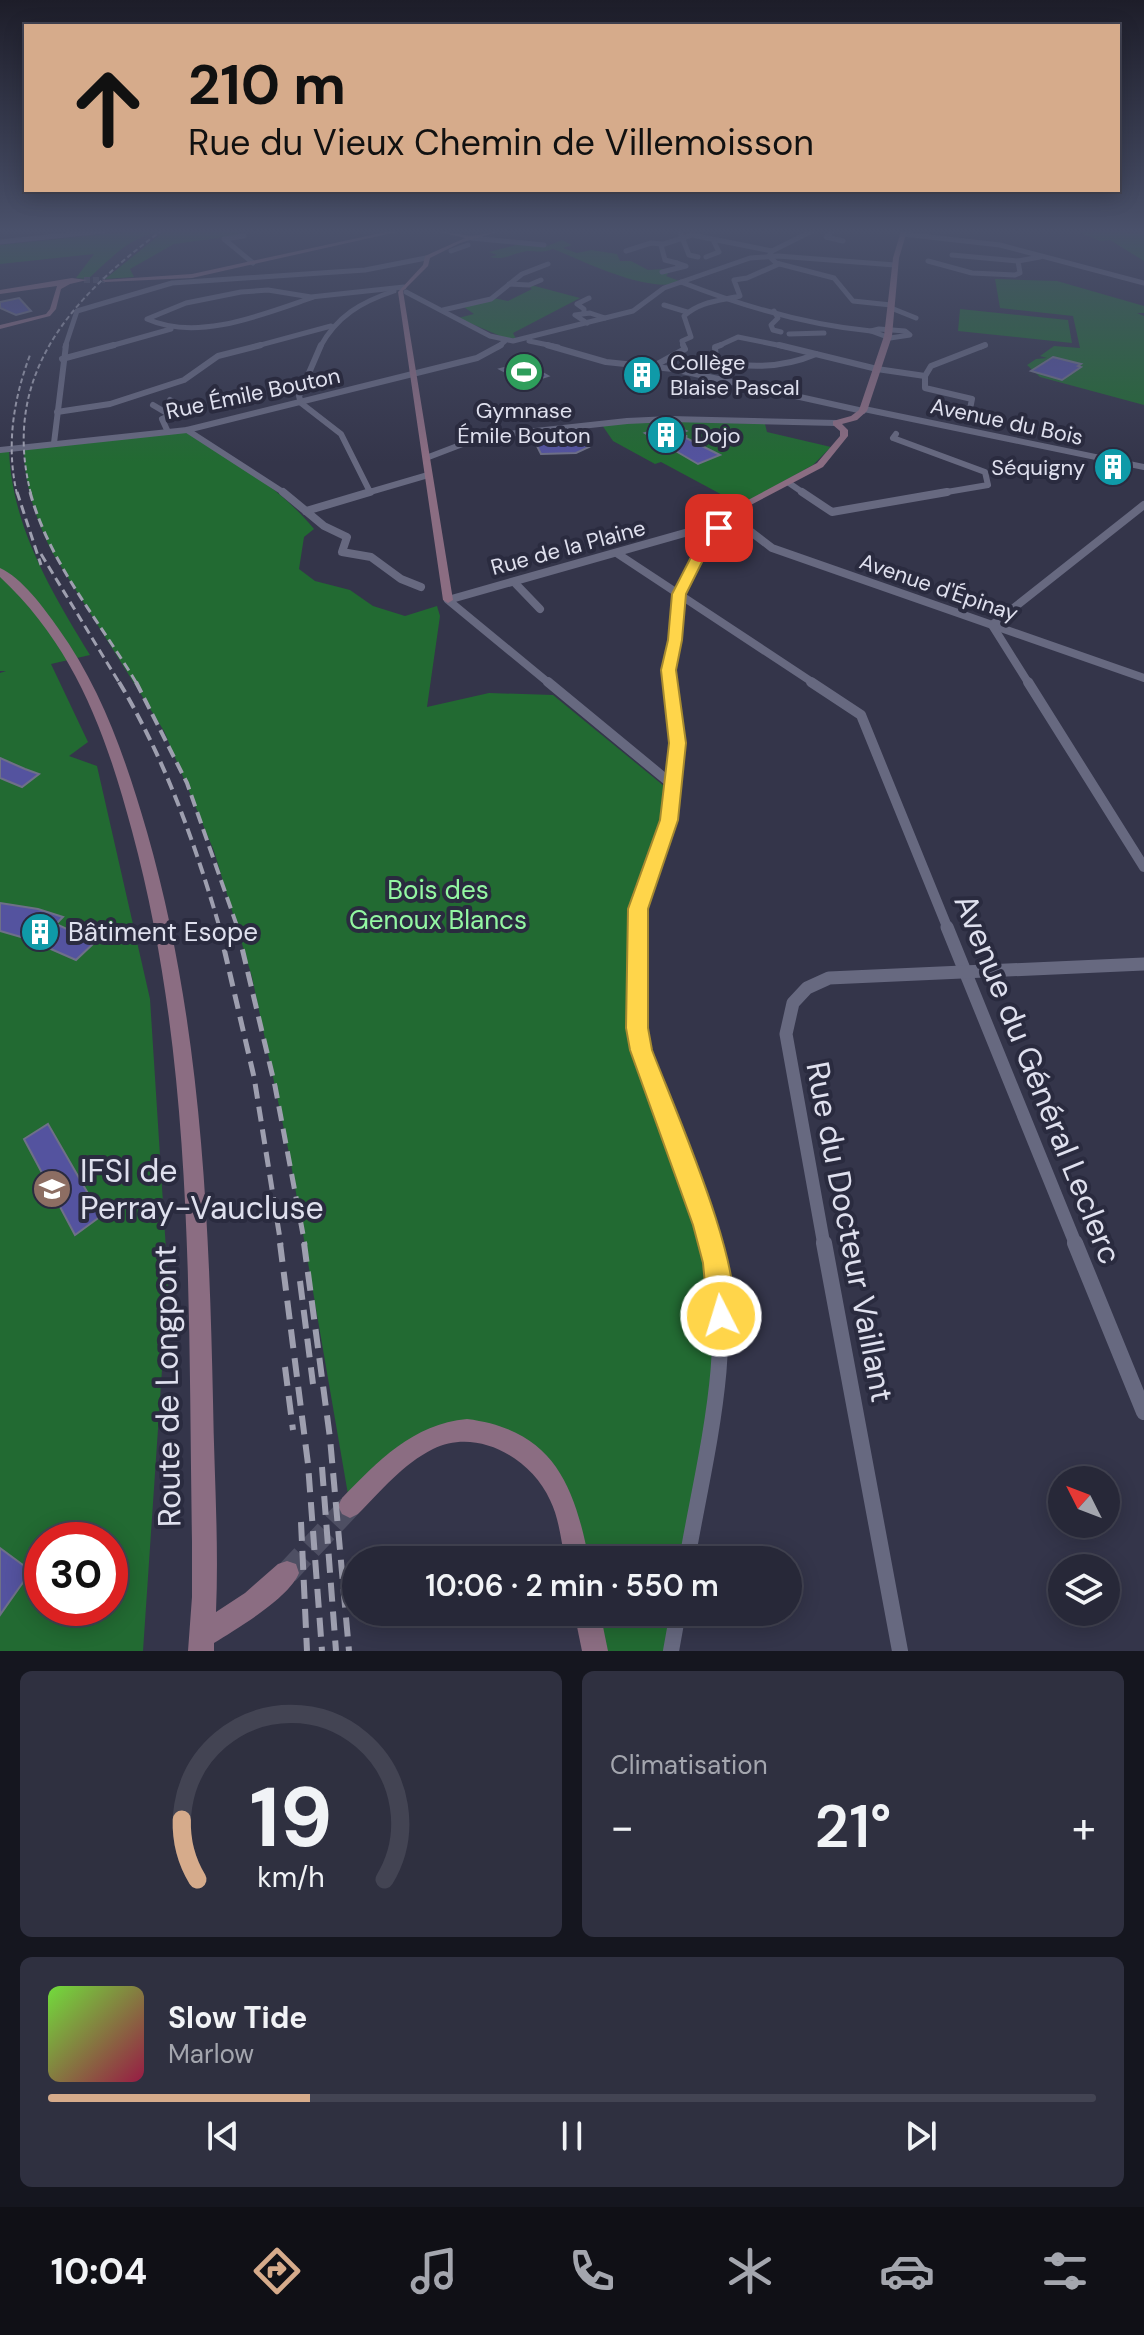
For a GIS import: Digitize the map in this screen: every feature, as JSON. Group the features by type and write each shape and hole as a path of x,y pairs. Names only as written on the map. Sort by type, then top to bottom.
{"street":[{"path":"0,327 48,315 53,308"},
{"path":"54,443 62,359 77,311 86,308"},
{"path":"173,308 152,314 147,319 155,324 177,327"},
{"path":"62,359 177,327 223,323 269,308"},
{"path":"57,412 110,404 193,376 206,362 218,356 331,326 356,308"},
{"path":"404,308 448,600 674,786"},
{"path":"439,308 505,341 523,340 639,308"},
{"path":"443,310 452,308"},
{"path":"583,308 584,313"},
{"path":"674,308 687,312 697,308"},
{"path":"762,308 825,330"},
{"path":"426,458 481,437 627,421 681,419 836,423 854,418 863,410 877,369 888,333 891,308"},
{"path":"895,308 916,318"},
{"path":"774,311 778,318 771,325 773,330 781,332"},
{"path":"654,366 685,349 682,341 691,337 684,316 687,312"},
{"path":"587,323 574,317 584,313 605,318"},
{"path":"331,326 313,357 299,396 301,403 341,434 370,492"},
{"path":"789,334 825,330 888,333"},
{"path":"816,354 797,363 739,367 716,361 715,347 743,336 877,369 925,376"},
{"name":"Avenue du Bois","path":"523,340 565,348 611,363 683,371 1144,467"},
{"name":"Rue Émile Bouton","path":"3,450 187,430 482,356 505,341"},
{"path":"969,414 972,399 928,389 924,386 925,376 931,366 985,345"},
{"path":"168,432 162,421 185,409 170,400"},
{"path":"153,405 170,415"},
{"name":"Rue de la Plaine","path":"448,600 618,554 699,529 726,517 827,459 844,436 844,430 836,423"},
{"path":"187,430 324,526 347,537 342,552 371,557 401,579 421,587"},
{"path":"789,483 832,512 988,485 985,472 893,438 896,434"},
{"path":"306,511 428,475"},
{"path":"1144,505 992,625 1144,867"},
{"path":"689,1546 717,1379 721,1316 716,1263 709,1235 638,1038 636,918 669,820 674,786 678,743 668,670 675,640 679,594 696,559 726,517"},
{"name":"Avenue d'Épinay","path":"726,517 772,548 1144,678"},
{"path":"699,529 713,537"},
{"name":"Avenue du Général Leclerc","path":"618,554 861,715 1144,1412"},
{"name":"Route de Longpont","path":"0,571 27,594 75,658 99,708 139,828 160,906 191,1114 201,1258 202,1644"},
{"path":"514,582 540,609"},
{"name":"Rue du Docteur Vaillant","path":"900,1651 790,1062 786,1022 788,1009 796,994 829,978 1144,964"},
{"path":"350,1506 398,1459 432,1437 461,1430 483,1432 516,1446 545,1470 566,1510 574,1546"},
{"path":"202,1644 287,1573"},
{"path":"590,1626 595,1651"},
{"path":"671,1651 675,1626"}],"green space":[{"path":"465,308 561,308 513,333 516,339 505,338 458,318 474,314"},
{"path":"1000,308 1144,308 1144,313 1137,313 1144,316 1144,405 1040,377 1027,365 1036,359 1047,358 1040,356 1054,346 1080,348 1073,316"},
{"path":"960,309 1068,320 1072,343 958,331"},
{"path":"669,421 765,424 767,432 831,447 813,465 741,505 661,462 655,464 613,441 602,425"},
{"name":"Bois des Genoux Blancs","path":"187,430 270,487 314,529 304,537 299,569 315,581 350,590 373,606 405,616 437,606 440,616 427,707 489,693 553,695 664,786 661,821 646,867 636,918 637,1028 706,1225 721,1316 689,1546 574,1546 566,1510 530,1456 448,1432 350,1506 290,1158 252,977 214,851 164,731 52,552 29,488 24,447"},
{"path":"9,450 17,506 26,532 61,607 90,655 51,664 88,742 69,756 97,766 150,999 168,1281 143,1651 0,1651 0,673 6,671 0,671 0,452"},
{"path":"590,1626 675,1626 671,1651 595,1651"}],"building":[{"path":"0,308 28,308 31,311 16,315"},
{"path":"1053,357 1081,364 1078,366 1081,367 1062,380 1031,371"},
{"name":"Gymnase Émile Bouton","path":"525,363 548,376 526,383 500,369"},
{"path":"672,425 686,431 680,433 684,437 720,455 698,464 645,433"},
{"path":"570,437 581,439 589,447 576,453 541,454 533,438 557,443"},
{"path":"0,758 39,774 22,787 0,778"},
{"name":"Bâtiment Esope","path":"0,903 63,917 56,924 95,942 76,960 28,939 0,931"},
{"path":"48,1124 101,1216 75,1235 24,1139"},
{"path":"0,1548 24,1566 24,1581 0,1615"}],"tunnel":[{"path":"287,1573 350,1506"}],"railway":[{"path":"31,494 24,451 26,412 35,376 51,343 77,308"},
{"path":"17,494 12,459 13,424 19,389 30,355"},
{"path":"17,492 41,565"},
{"path":"30,492 39,519 63,568 137,684"},
{"path":"41,554 120,684"},
{"path":"119,682 165,771 220,929"},
{"path":"136,682 187,783 238,929"},
{"path":"219,927 254,1077 281,1245"},
{"path":"237,927 275,1086 305,1245"},
{"path":"280,1243 308,1464 322,1651"},
{"path":"304,1243 330,1438 349,1651"},
{"path":"300,1281 313,1384"},
{"path":"285,1367 293,1430"},
{"path":"322,1467 336,1651"},
{"path":"301,1522 307,1651"}],"place":[{"name":"Gymnase Émile Bouton","path":"524,372"},
{"name":"Collège Blaise Pascal","path":"642,375"},
{"name":"Dojo","path":"666,435"},
{"name":"Séquigny","path":"1113,467"},
{"name":"Bâtiment Esope","path":"40,932"},
{"name":"IFSI de Perray-Vaucluse","path":"52,1189"}],"route":[{"path":"719,528 696,559 679,594 675,640 668,670 678,743 674,786 669,820 638,909 635,958 637,1028 641,1050 706,1225 716,1263 721,1316"}]}
